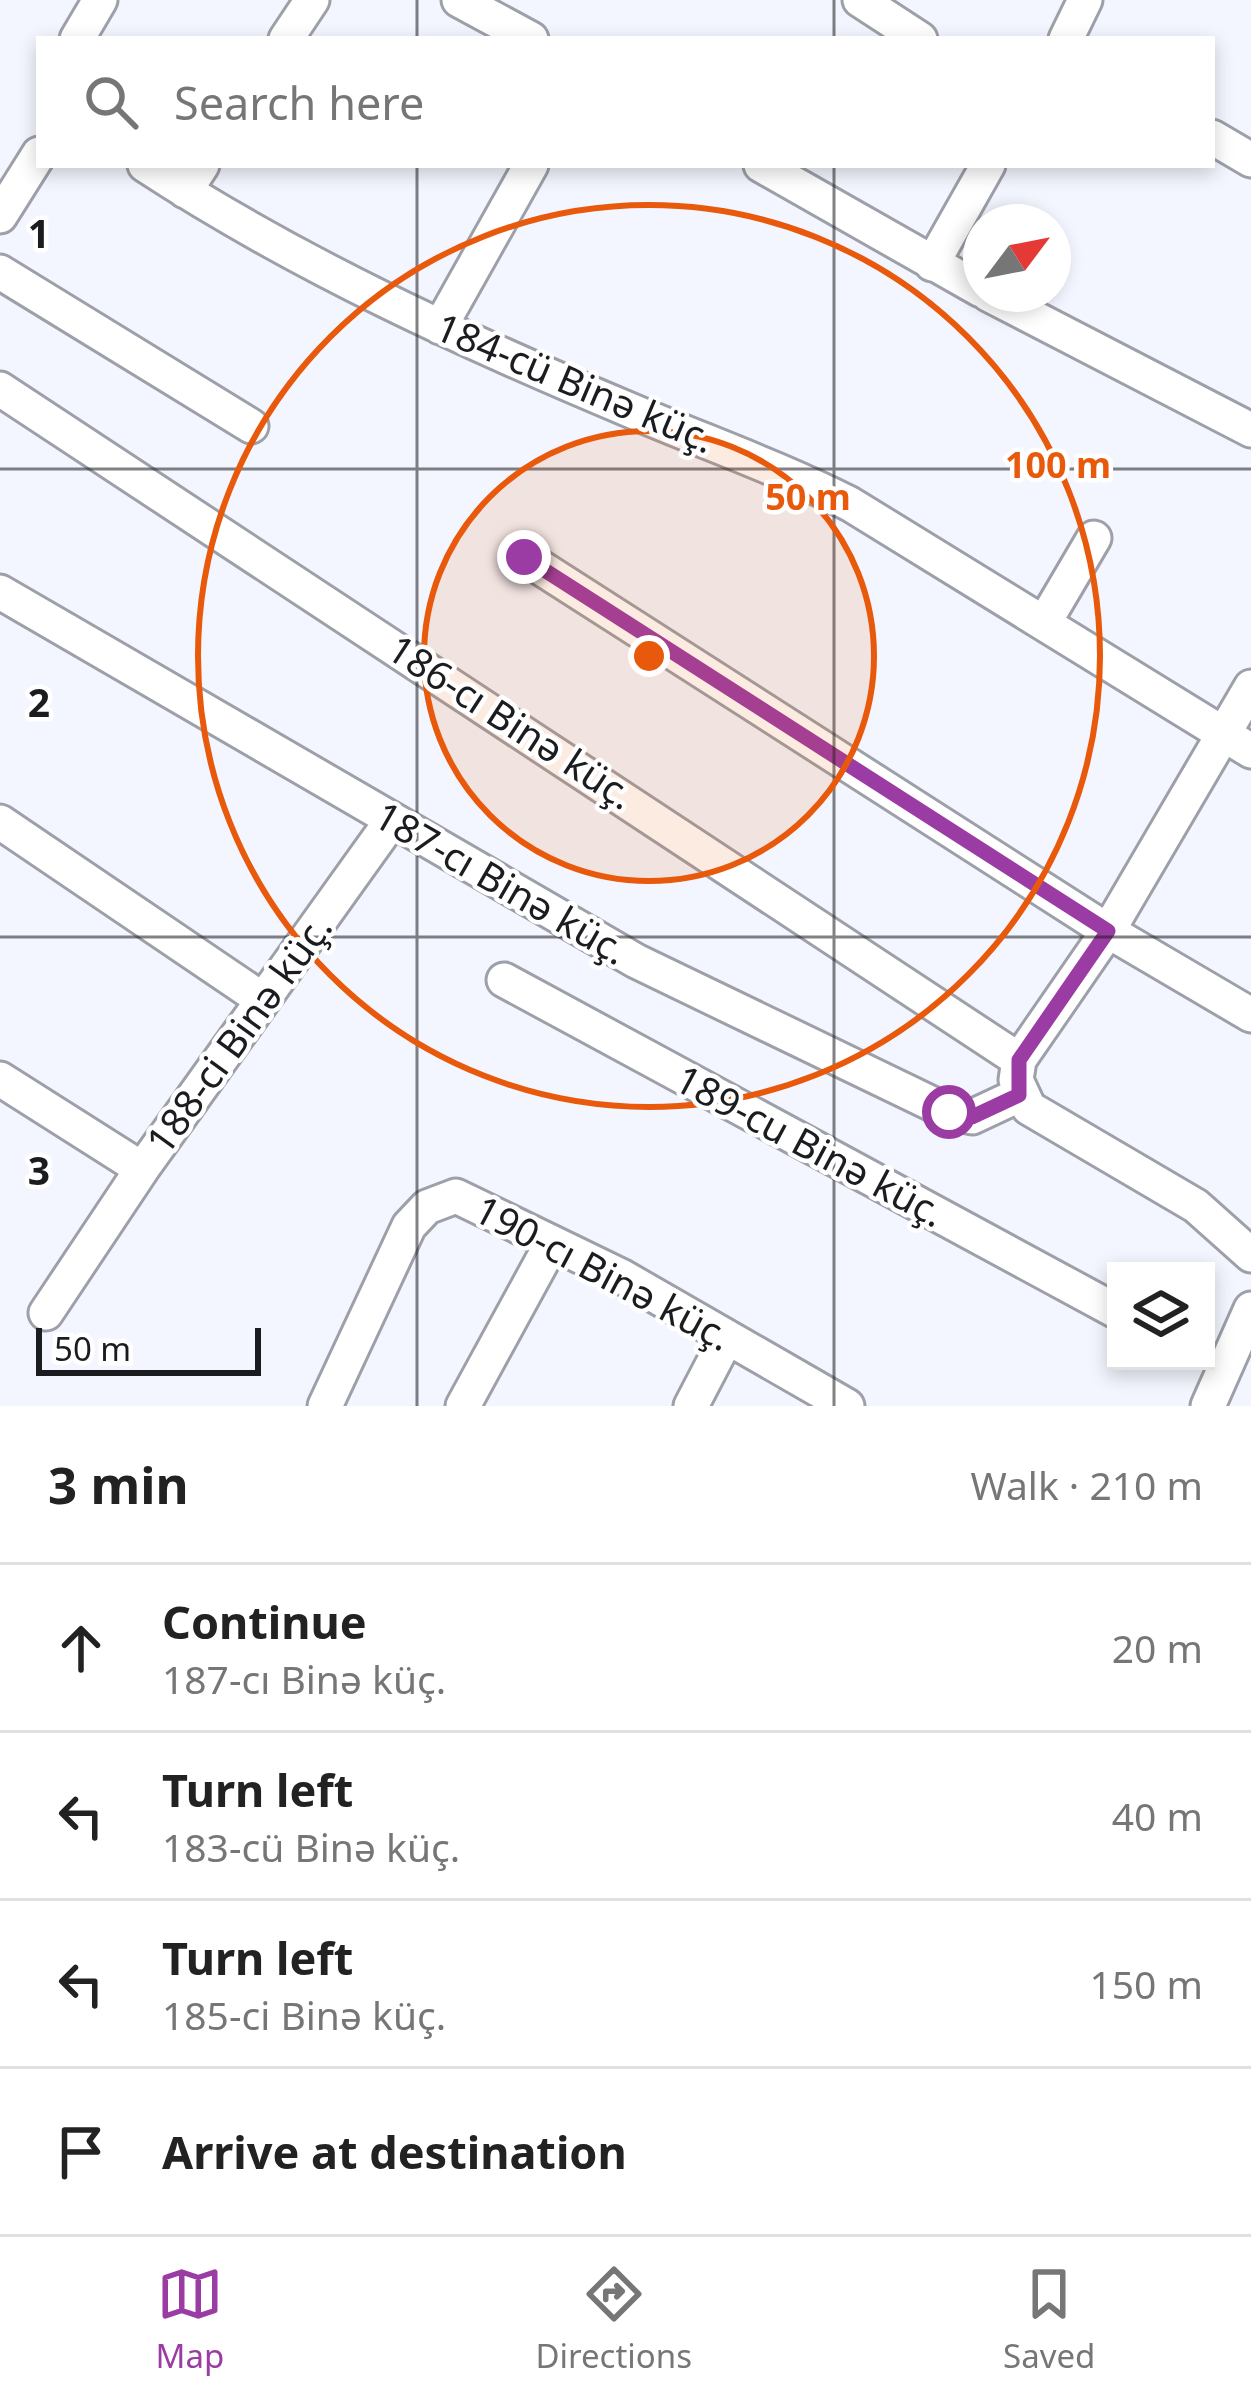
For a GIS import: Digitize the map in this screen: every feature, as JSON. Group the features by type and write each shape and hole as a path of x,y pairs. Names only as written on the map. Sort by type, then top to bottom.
{"street":[{"path":"79,36 100,0"},
{"path":"288,36 312,0"},
{"path":"459,0 525,36"},
{"path":"860,0 915,36"},
{"path":"1067,36 1085,0"},
{"path":"1215,139 1251,160"},
{"path":"0,216 36,159"},
{"name":"184-cü Binə küç.","path":"156,168 194,178 440,327 793,475 1238,742"},
{"path":"440,327 529,168"},
{"path":"766,168 963,281"},
{"path":"932,264 986,168"},
{"path":"0,272 250,427"},
{"path":"1023,312 1251,430"},
{"name":"186-cı Binə küç.","path":"0,389 1019,1060"},
{"path":"1044,623 1094,538"},
{"path":"524,557 1108,931 1251,1015"},
{"name":"187-cı Binə küç.","path":"0,592 636,961 949,1112 972,1117 1019,1095"},
{"path":"1251,687 1238,742 1019,1060 1019,1095 1061,1128 1196,1206 1251,1255"},
{"name":"188-ci Binə küç.","path":"0,1079 142,1169 392,820"},
{"path":"0,822 263,1000"},
{"name":"189-cu Binə küç.","path":"504,980 1107,1306"},
{"path":"46,1313 142,1169"},
{"name":"190-cı Binə küç.","path":"325,1406 409,1226 427,1207 456,1196 728,1337 847,1406"},
{"path":"463,1406 552,1243"},
{"path":"1215,1365 1251,1309"},
{"path":"691,1406 728,1337"},
{"path":"1208,1406 1214,1370"}],"route":[{"path":"524,557 1108,931 1019,1060 1019,1095 972,1117 949,1112"}]}
